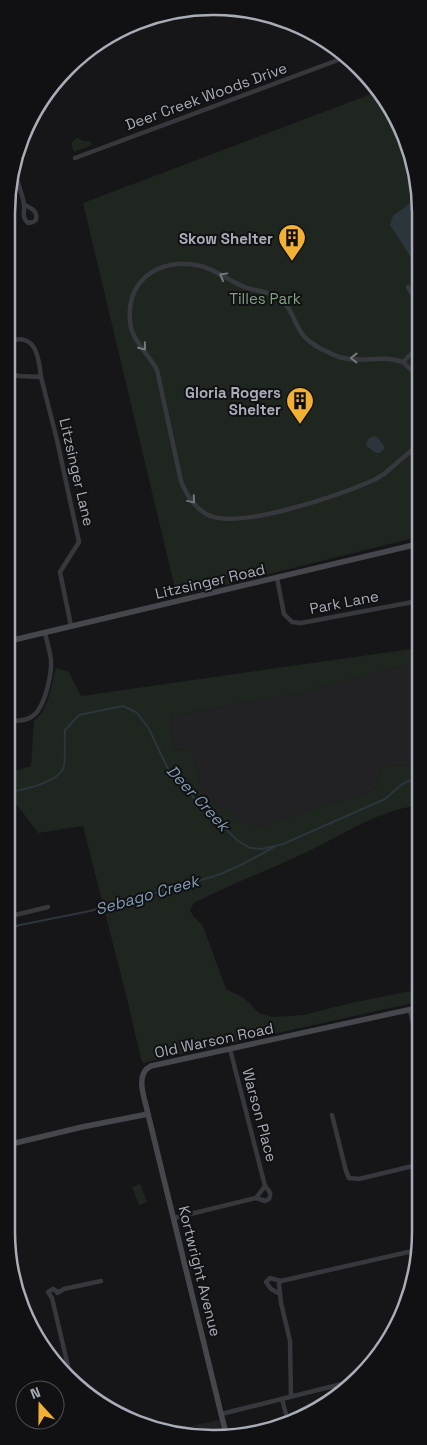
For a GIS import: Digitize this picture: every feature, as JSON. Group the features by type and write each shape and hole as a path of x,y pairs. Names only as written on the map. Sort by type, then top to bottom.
{"street":[{"name":"Deer Creek Woods Drive","path":"76,158 339,60"},
{"path":"18,182 25,205"},
{"path":"412,371 402,362 387,357 354,359 339,357 319,347 304,335 284,303 276,296 243,287 201,266 178,264 158,269 143,277 133,294 130,312 132,330 157,370 181,481 186,494 192,502 207,515 217,518 240,518 263,516 289,510 374,480 412,450"},
{"path":"408,287 412,293"},
{"name":"Litzsinger Lane","path":"15,341 22,339 34,346 38,358 80,542 60,572 71,626"},
{"path":"402,362 412,353"},
{"path":"15,375 41,377"},
{"name":"Litzsinger Road","path":"15,640 412,545"},
{"name":"Park Lane","path":"277,578 284,614 288,624 412,602"},
{"path":"15,721 25,720 36,714 43,700 51,669 51,658 44,633"},
{"path":"15,915 48,906"},
{"path":"410,1010 412,1019"},
{"name":"Old Warson Road","path":"148,1114 141,1078 147,1068 410,1010"},
{"name":"Warson Place","path":"174,1218 256,1198 265,1201 271,1195 265,1186 230,1049"},
{"path":"15,1143 148,1114"},
{"name":"Kortwright Avenue","path":"148,1114 225,1430"},
{"path":"332,1115 349,1178 359,1180 412,1166"},
{"name":"Warson Place","path":"256,1198 265,1186"},
{"path":"280,1294 266,1282 270,1278 282,1280 411,1251"},
{"path":"282,1280 278,1284 290,1341 291,1396"},
{"path":"68,1367 52,1298 58,1292 101,1281"},
{"path":"221,1414 340,1384"},
{"path":"282,1399 286,1416"}],"shaded area":[{"path":"412,198 412,259 390,225 393,216 410,203"},
{"path":"375,436 385,448 380,453 376,453 366,446 369,439"},
{"path":"412,664 412,765 386,766 380,771 377,787 365,794 258,828 245,824 203,795 191,749 174,750 170,716 295,694"},
{"path":"219,1420 221,1430 201,1430 184,1427"}],"green space":[{"name":"Tilles Park","path":"372,94 379,103 397,138 405,162 412,201 412,538 177,597 83,203"},
{"path":"77,138 91,142 92,145 74,152 71,143"},
{"path":"412,649 412,664 295,694 170,716 174,750 191,749 203,795 245,823 258,828 365,794 377,787 380,771 386,766 412,765 412,806 374,818 309,851 222,889 194,903 190,910 203,926 226,989 244,998 259,1013 273,1017 303,1015 412,991 412,1003 142,1063 83,826 38,833 17,805 15,806 15,771 31,766 34,721 46,704 56,668 69,672 81,696"},
{"path":"140,1184 147,1202 139,1205 132,1187"}],"waterway":[{"name":"Deer Creek","path":"15,790 40,785 61,772 65,762 65,730 79,715 123,706 136,712 148,727 169,771 238,841 250,848 262,849 283,844 385,799 401,785 412,779"},
{"name":"Sebago Creek","path":"15,927 90,911 218,875 276,846"}],"place":[{"name":"Skow Shelter","path":"292,262"},
{"name":"Gloria Rogers Shelter","path":"300,425"}]}
